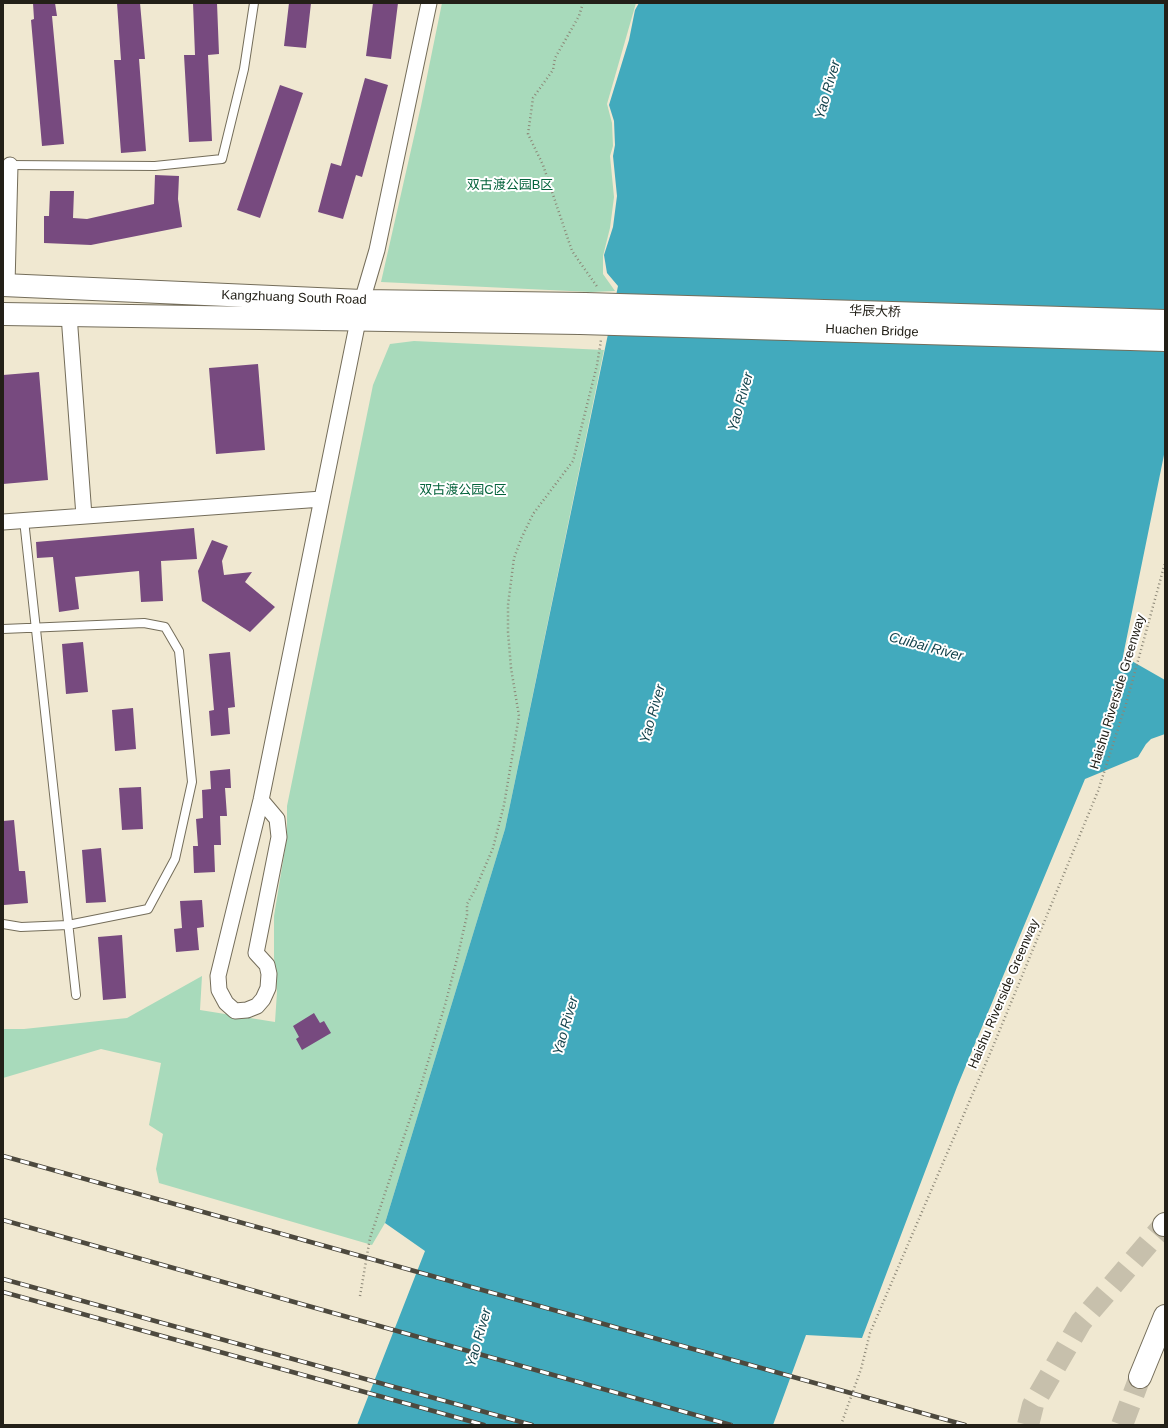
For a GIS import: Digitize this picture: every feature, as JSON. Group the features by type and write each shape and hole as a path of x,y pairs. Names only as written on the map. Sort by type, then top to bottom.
{"main road":[{"name":"Kangzhuang South Road","path":"5,285 360,310"},
{"name":"Kangzhuang South Road","path":"3,314 69,315 588,305"},
{"name":"华辰大桥","path":"588,305 1165,321"},
{"name":"Huachen Bridge","path":"588,305 1165,340"},
{"path":"1140,1377 1165,1316"}],"street":[{"path":"261,800 277,819 279,837 256,953 267,965 270,974 268,988 263,999 257,1006 247,1010 235,1010 226,1004 219,990 218,976 261,800 360,310 377,250 429,3"},
{"path":"5,285 7,165"},
{"path":"69,315 84,516"},
{"path":"3,522 322,499"}],"lane":[{"path":"7,165 155,166 222,159 244,69 254,3"},
{"path":"24,520 76,995"},
{"path":"3,629 36,626 144,623 165,628 179,651 192,782 175,859 148,909 68,925 20,927 3,924"}],"path":[{"path":"583,3 578,16 555,58 553,70 532,98 528,134 543,165 572,251 588,305"},
{"path":"360,1296 370,1238 419,1092 445,1005 460,948 467,904 475,890 493,848 504,805 519,716 511,668 508,625 508,605 514,558 521,539 534,514 573,461 597,364 601,332"},
{"name":"Haishu Riverside Greenway","path":"841,1425 861,1369 870,1334 994,1044 1099,788 1142,647 1165,563"}],"green space":[{"name":"双古渡公园B区","path":"442,3 636,3 607,104 612,123 613,146 610,156 614,197 610,228 603,256 603,274 615,291 591,292 381,282 421,106"},
{"name":"双古渡公园C区","path":"414,341 604,350 505,829 385,1223 372,1245 159,1183 156,1169 163,1134 149,1125 161,1063 101,1049 3,1078 3,1029 24,1029 127,1018 202,976 200,1010 275,1022 277,992 274,957 274,916 287,837 287,806 373,385 390,344"}],"water":[{"path":"639,3 1165,3 1165,450 1123,656 1165,680 1165,734 1151,739 1138,757 1085,779 957,1087 862,1338 806,1335 773,1425 357,1425 425,1251 385,1223 505,829 618,286 607,273 604,255 613,227 617,196 613,156 615,145 614,121 609,105 629,40 635,10"}],"building":[{"path":"33,3 55,3 57,16 52,16 64,144 42,146 31,20 34,19"},
{"path":"117,3 140,3 145,59 139,59 146,151 121,153 114,60 121,60"},
{"path":"193,3 217,3 219,54 208,55 212,141 189,142 184,55 195,55"},
{"path":"289,3 311,3 306,48 284,46"},
{"path":"373,3 398,3 391,59 366,56"},
{"path":"365,78 388,85 362,177 356,175 343,219 318,212 331,163 341,166"},
{"path":"280,85 303,93 260,218 237,210"},
{"path":"155,175 179,176 178,199 182,227 91,245 44,243 44,216 49,216 50,191 74,191 73,218 87,219 154,204"},
{"path":"258,364 265,450 216,454 209,368"},
{"path":"39,372 48,480 3,484 3,375"},
{"path":"194,528 197,559 161,561 163,601 141,602 139,571 75,577 79,609 59,612 53,557 37,558 36,542"},
{"path":"212,540 228,546 222,561 224,575 252,572 245,582 275,607 250,632 202,601 198,571"},
{"path":"83,642 88,692 66,694 62,644"},
{"path":"230,652 235,707 228,708 230,734 211,736 209,711 214,710 209,654"},
{"path":"133,708 136,749 115,751 112,710"},
{"path":"230,769 231,788 225,788 227,816 220,816 221,845 214,845 215,872 194,873 193,846 198,846 196,819 203,818 202,790 211,789 210,771"},
{"path":"141,787 143,829 122,830 119,788"},
{"path":"14,820 19,871 25,871 28,903 4,905 3,821"},
{"path":"101,848 106,902 86,903 82,850"},
{"path":"202,900 204,927 197,928 199,950 176,952 174,929 182,928 180,901"},
{"path":"122,935 126,998 103,1000 98,937"},
{"path":"314,1013 320,1023 324,1021 331,1033 302,1050 296,1039 299,1037 293,1026"}],"tunnel":[{"path":"1028,1425 1033,1405 1081,1322 1164,1225"},
{"path":"1122,1425 1140,1377"}],"railway":[{"path":"3,1156 965,1425"},
{"path":"3,1220 731,1425"},
{"path":"3,1279 532,1425"},
{"path":"3,1292 484,1425"}],"water label":[{"name":"Yao River","path":"828,90"},
{"name":"Yao River","path":"741,402"},
{"name":"Cuibai River","path":"926,647"},
{"name":"Yao River","path":"653,714"},
{"name":"Yao River","path":"566,1026"},
{"name":"Yao River","path":"479,1338"}]}
